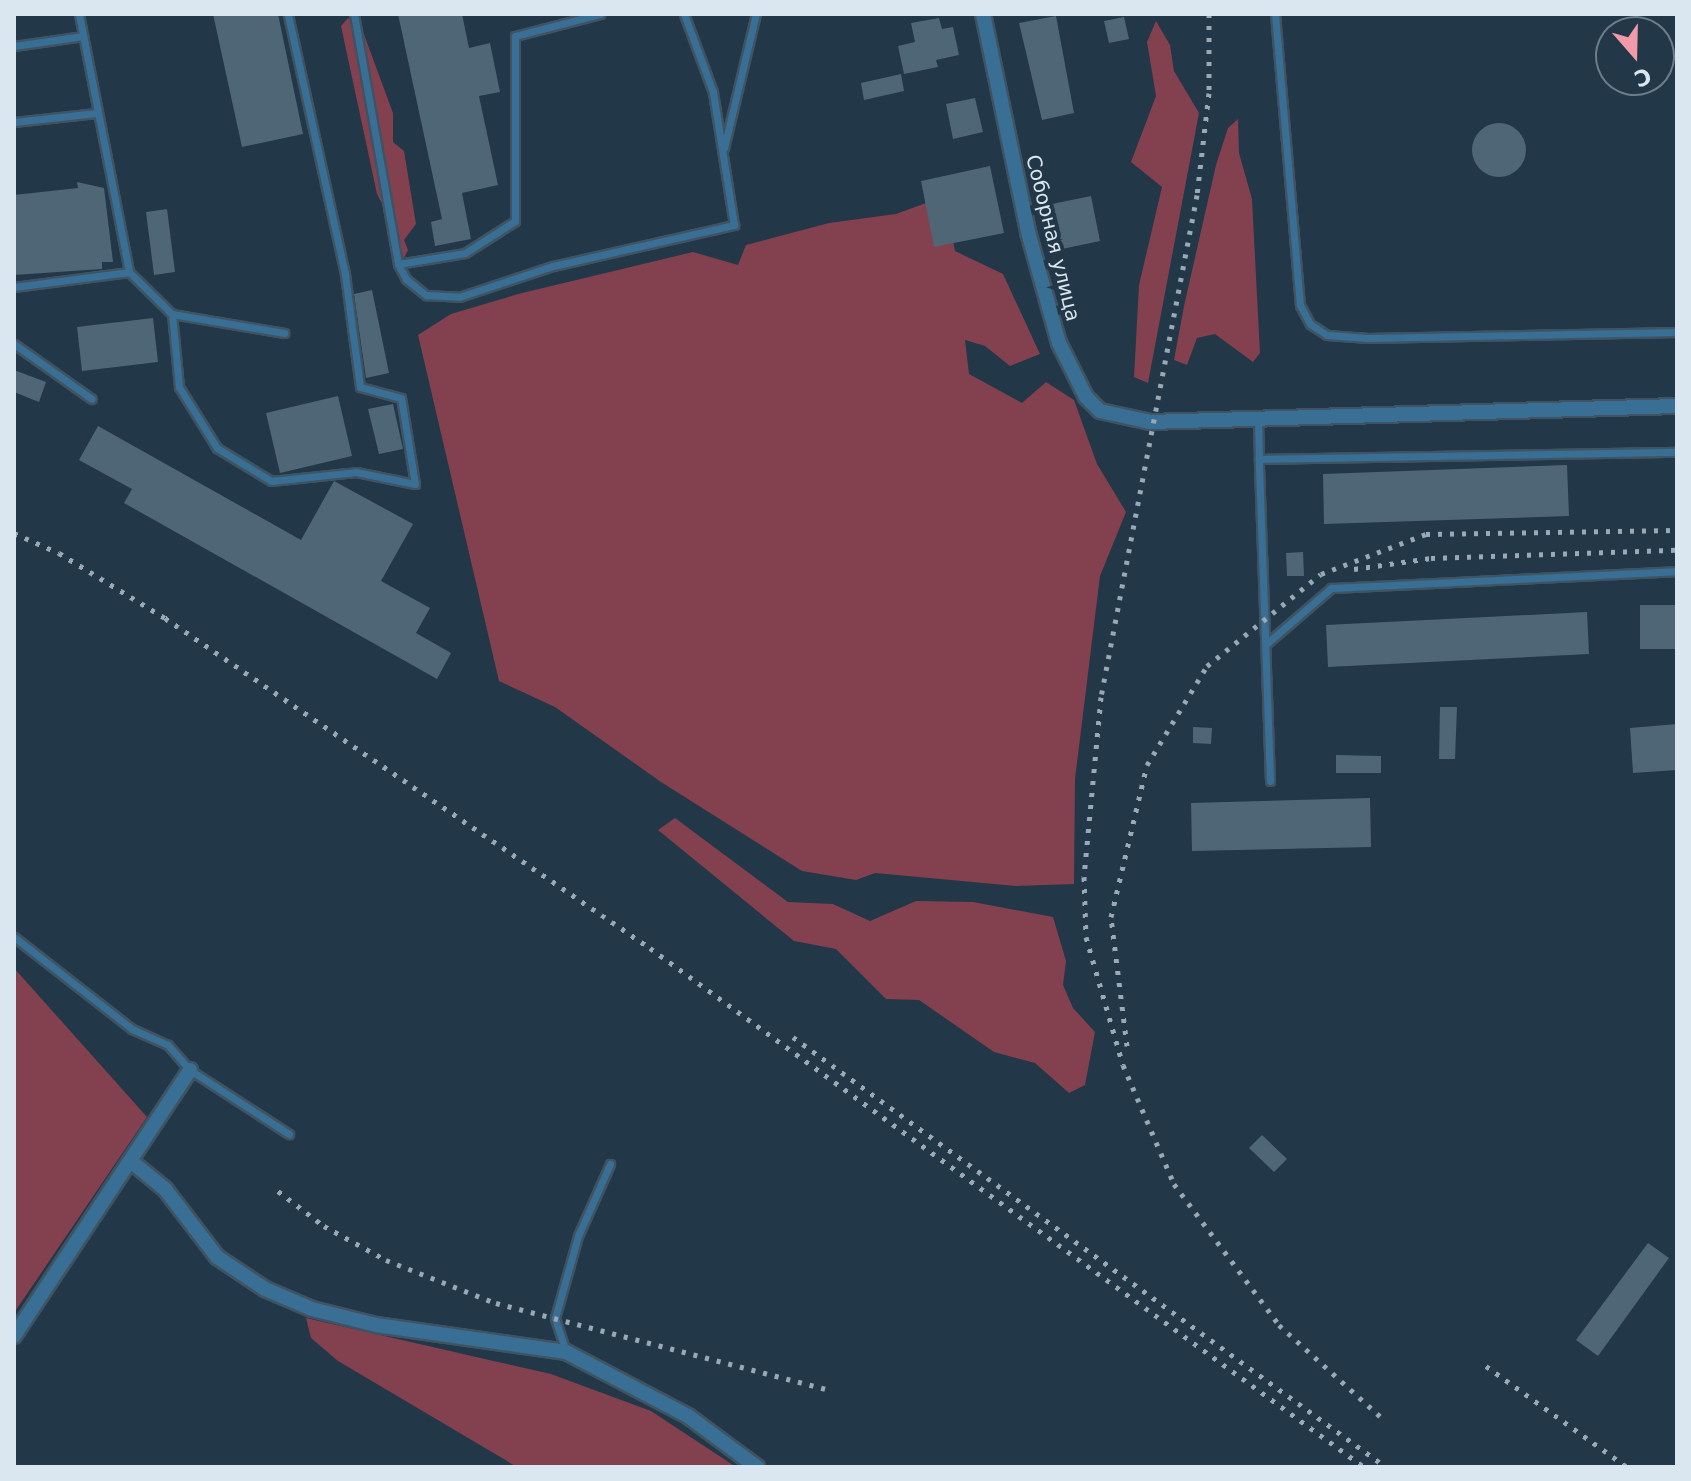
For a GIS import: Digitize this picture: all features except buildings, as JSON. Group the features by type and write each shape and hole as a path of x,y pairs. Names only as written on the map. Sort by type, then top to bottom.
{"street":[{"name":"Соборная улица","path":"983,14 1028,232 1059,343 1086,397 1100,411 1150,422 1677,406"},
{"path":"14,1336 190,1070"},
{"path":"132,1162 165,1189 217,1257 265,1289 312,1309 376,1325 566,1352 688,1416 757,1467"}],"lane":[{"path":"79,14 129,272 172,314 284,333"},
{"path":"172,314 179,387 217,448 271,481 356,472 415,484 401,398 360,387 345,274 288,14"},
{"path":"354,14 398,264 406,279 426,295 459,297 553,266 734,225 713,92 684,14"},
{"path":"398,264 465,253 515,221 515,36 600,14"},
{"path":"722,154 756,14"},
{"path":"1275,14 1300,305 1310,324 1327,335 1368,338 1677,332"},
{"path":"14,46 83,36"},
{"path":"14,122 97,113"},
{"path":"14,287 129,272"},
{"path":"14,344 92,399"},
{"path":"1258,419 1270,781"},
{"path":"1259,459 1677,452"},
{"path":"1266,644 1331,588 1677,571"},
{"path":"14,937 132,1029 168,1045 190,1070 289,1134"},
{"path":"566,1352 555,1318 578,1236 610,1164"}],"shaded area":[{"path":"348,18 362,29 393,113 393,142 404,151 416,224 404,240 408,250 403,260 389,245 388,215 377,194 341,26"},
{"path":"1156,21 1170,45 1174,71 1199,113 1148,383 1134,377 1139,285 1162,187 1131,162 1156,96 1147,42"},
{"path":"1238,119 1239,153 1252,199 1260,353 1253,362 1215,334 1197,338 1187,365 1174,360 1184,306 1216,165 1228,128"},
{"path":"926,203 948,217 955,251 1003,274 1040,354 1010,366 985,346 965,340 969,374 1022,403 1046,382 1074,400 1097,464 1126,512 1100,576 1075,779 1074,884 1016,886 875,873 856,880 802,871 661,782 555,707 499,681 418,335 451,314 518,294 693,252 738,265 746,245 829,223 896,214"},
{"path":"675,818 788,902 833,904 870,921 916,901 973,902 1053,917 1066,961 1063,985 1073,1008 1095,1032 1085,1085 1069,1093 1035,1063 994,1052 919,1000 886,999 836,949 794,941 658,830"},
{"path":"14,968 147,1117 14,1313"},
{"path":"306,1318 551,1374 651,1411 736,1467 517,1467 338,1361 311,1338"}],"railway":[{"path":"1209,14 1209,93 1197,195 1101,697 1084,877 1086,937 1123,1065 1174,1184 1279,1325 1382,1418"},
{"path":"1127,1046 1111,917 1147,765 1207,666 1321,574 1426,534 1677,530"},
{"path":"14,533 59,553 165,618 650,948 1364,1467"},
{"path":"1354,569 1431,558 1677,550"},
{"path":"793,1037 1386,1467"},
{"path":"278,1191 324,1226 386,1260 496,1303 829,1390"},
{"path":"1486,1366 1627,1467"}]}
